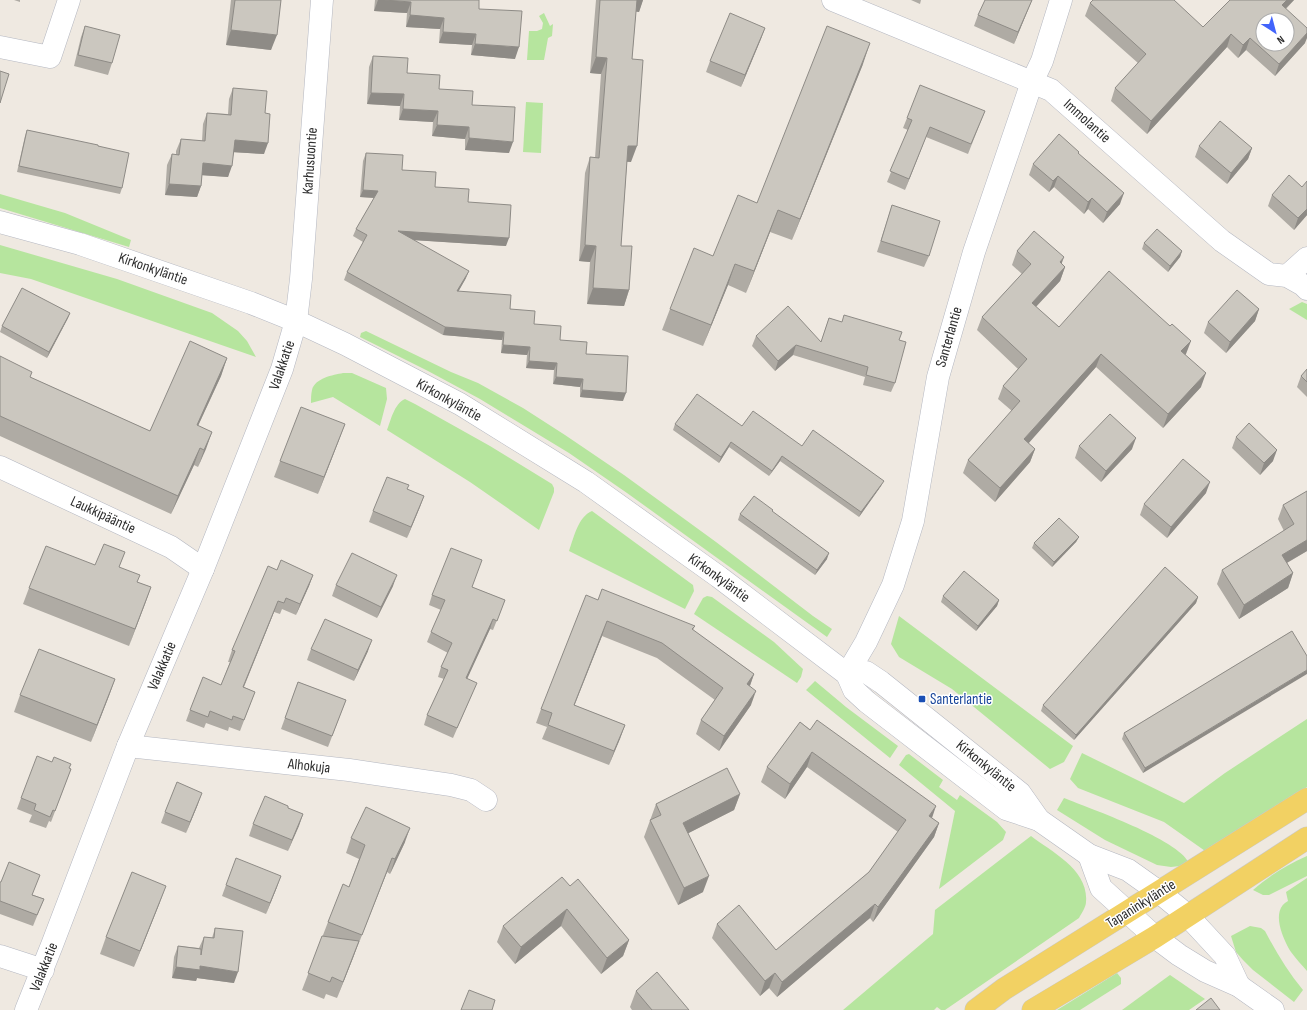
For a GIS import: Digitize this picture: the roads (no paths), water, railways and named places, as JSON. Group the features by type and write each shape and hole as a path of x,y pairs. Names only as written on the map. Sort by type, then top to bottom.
{"main road":[{"name":"Tapaninkyläntie","path":"976,1010 1004,989 1206,864 1307,799"},
{"path":"1033,1010 1155,937 1307,838"}],"street":[{"path":"0,46 50,57 69,0"},
{"name":"Karhusuontie","path":"296,321 302,279 322,0"},
{"name":"Immolantie","path":"834,0 1051,90 1222,241 1270,274 1287,276"},
{"name":"Santerlantie","path":"847,674 868,637 893,585 913,521 938,377 974,252 1032,82 1042,61 1061,0"},
{"name":"Kirkonkyläntie","path":"0,222 80,244 251,303 296,321 346,344 460,404 586,482 719,577 847,674 866,672 881,682 1020,793 1039,820 1089,855 1128,870 1188,915 1225,956 1239,986"},
{"path":"1307,258 1287,276 1307,289"},
{"name":"Valakkatie","path":"26,1010 43,970 128,746 203,569 284,365 296,321"},
{"name":"Laukkipääntie","path":"0,467 172,547 203,569"},
{"name":"Alhokuja","path":"128,746 349,770 450,785 471,790 486,800"},
{"name":"Kirkonkyläntie","path":"1089,855 1101,888 1155,937 1179,955 1205,971 1239,986 1273,1010"},
{"path":"0,956 43,970"}],"place":[{"name":"Santerlantie","path":"922,699"}]}
